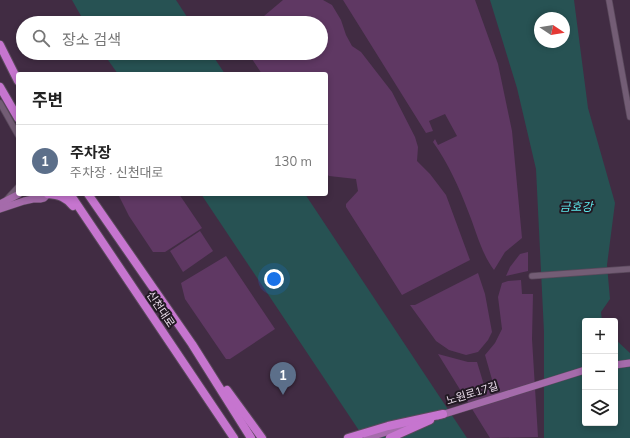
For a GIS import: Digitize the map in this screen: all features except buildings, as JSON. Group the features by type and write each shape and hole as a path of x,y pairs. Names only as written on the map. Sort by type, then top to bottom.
{"highway":[{"path":"0,45 16,77"},
{"path":"0,84 16,109"},
{"path":"0,87 16,115"},
{"path":"60,196 67,198 121,269"},
{"name":"신천대로","path":"71,196 234,438"},
{"name":"신천대로","path":"89,196 192,344 251,438"},
{"path":"192,344 262,438"},
{"path":"348,438 388,426 443,414"},
{"path":"390,438 443,414"}],"main road":[{"path":"2,203 16,196"},
{"path":"0,209 24,201 44,198 46,196"},
{"path":"618,365 630,363"},
{"name":"노원로17길","path":"367,438 582,371"}],"street":[{"path":"608,0 630,117"},
{"path":"0,103 16,131"},
{"path":"2,203 16,189"},
{"path":"532,276 630,269"}],"shaded area":[{"path":"283,0 323,0 332,5 341,20 346,35 352,46 361,52 392,92 415,137 418,147 417,161 430,174 446,195 470,260 402,295 346,207 346,204 358,191 356,179 328,175 328,72 261,72 253,60 328,60 328,16 264,16"},
{"path":"343,0 475,0 498,64 512,131 522,238 505,252 494,270 482,249 465,202 453,175 433,142 435,139 438,145 457,136 445,114 429,121 433,131 426,133"},
{"path":"119,196 180,196 202,228 165,252 153,252 129,216"},
{"path":"200,231 213,251 183,272 170,251"},
{"path":"528,252 528,271 506,276 510,267 520,254"},
{"path":"226,256 275,329 230,359 226,359 185,299 181,283"},
{"path":"478,273 485,294 492,332 488,340 478,352 466,355 449,350 436,341 410,305 415,305"},
{"path":"521,280 522,294 533,294 532,339 538,437 490,438 438,354 468,362 477,362 484,385 493,383 485,355 495,343 502,329 498,297 502,283"}],"water":[{"path":"72,0 176,0 186,16 81,16"},
{"name":"금호강","path":"490,0 574,0 588,108 615,203 607,265 610,299 601,312 602,318 582,318 582,426 618,426 618,342 630,353 630,438 544,438 544,332 536,169 517,88"},
{"path":"108,60 216,60 224,72 117,72"},
{"path":"202,196 306,196 467,438 364,438"}],"place":[{"name":"주차장","path":"283,395"}]}
